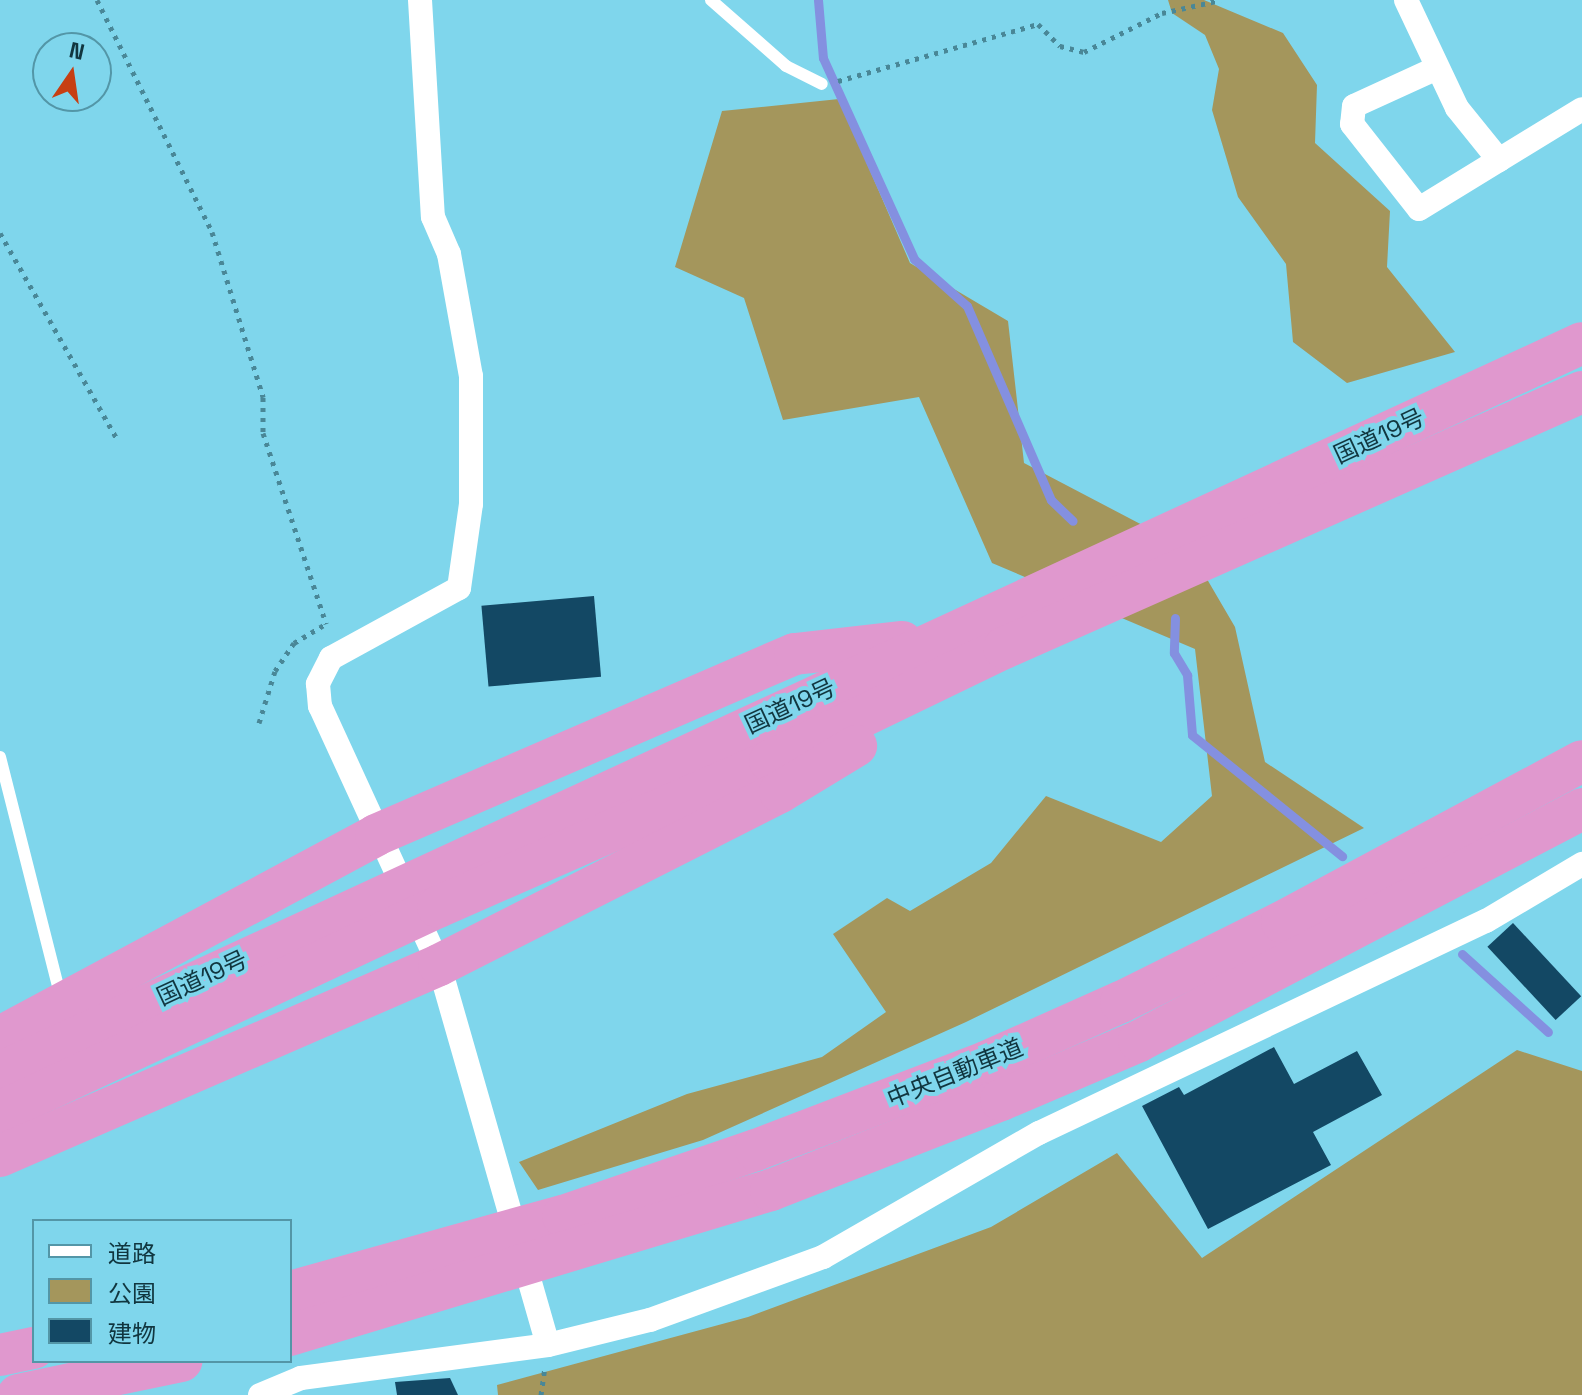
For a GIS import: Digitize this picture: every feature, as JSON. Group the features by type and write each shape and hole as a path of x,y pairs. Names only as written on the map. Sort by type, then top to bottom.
{"highway":[{"name":"国道19号","path":"0,1073 1582,343"},
{"name":"国道19号","path":"0,1112 1004,648 1582,392"},
{"path":"0,1037 380,845 795,654 936,639"},
{"path":"0,1156 780,792 1004,648"},
{"name":"中央自動車道","path":"292,1291 563,1216 756,1150 986,1062 1255,935 1582,761"},
{"name":"中央自動車道","path":"292,1334 771,1190 1001,1100 1139,1041 1582,809"},
{"path":"0,1355 32,1348"},
{"path":"18,1395 173,1363"}],"street":[{"path":"420,0 433,217 449,254 471,376 471,504 459,588 331,658 318,684 320,706 380,845 433,955 491,1138 546,1336"},
{"path":"1406,0 1457,108 1499,160"},
{"path":"1437,68 1354,106 1352,124 1419,209 1582,109"},
{"path":"260,1395 301,1378 650,1320 823,1257 1039,1133 1472,928 1582,864"}],"lane":[{"path":"711,0 786,66 822,84"},
{"path":"0,757 63,1003"}],"path":[{"path":"97,0 212,232 263,397 263,427 326,624 354,645"},
{"path":"844,79 1038,24 1060,46 1084,52 1162,13 1221,0"},
{"path":"0,233 117,439"},
{"path":"259,723 275,671 294,643 326,624"}],"green space":[{"path":"1168,0 1204,0 1283,33 1317,85 1315,143 1390,211 1387,267 1455,352 1347,383 1293,342 1286,264 1238,197 1212,110 1219,69 1205,35 1172,13"},
{"path":"839,99 910,263 1008,321 1024,463 1190,550 1235,627 1265,762 1364,828 966,1022 703,1140 538,1190 519,1162 687,1094 822,1057 886,1012 833,934 887,898 910,911 991,863 1046,796 1161,842 1212,796 1195,649 992,563 919,397 783,420 744,298 675,267 722,111"},
{"path":"1517,1050 1582,1071 1582,1395 498,1395 497,1385 748,1317 991,1227 1117,1153 1202,1258"}],"building":[{"path":"594,596 601,677 488,687 481,606"},
{"path":"1513,923 1581,996 1556,1020 1487,947"},
{"path":"1274,1047 1294,1084 1357,1051 1382,1095 1313,1132 1331,1165 1208,1229 1142,1106 1179,1087 1184,1095"},
{"path":"450,1378 458,1395 397,1395 395,1382"}],"waterway":[{"path":"818,0 823,58 914,259 967,306 1051,500 1073,521"},
{"path":"1175,618 1174,653 1187,675 1192,735 1342,856"},
{"path":"1462,954 1548,1032"}]}
